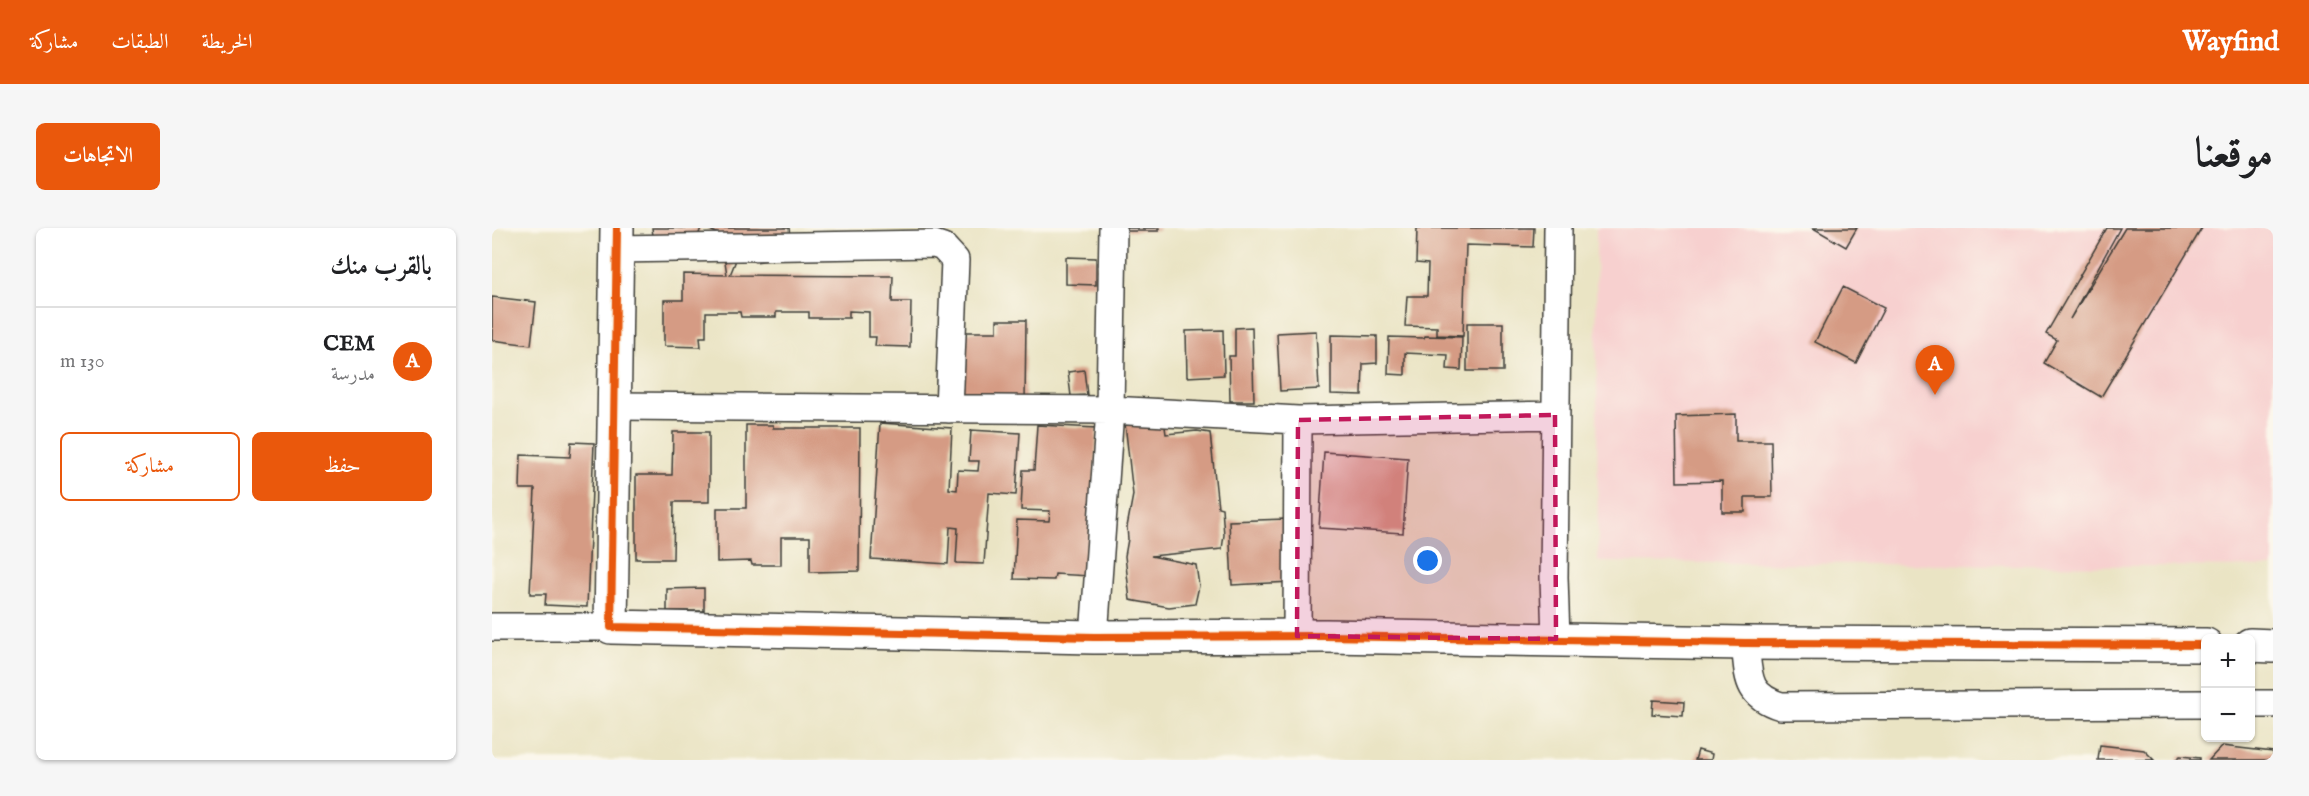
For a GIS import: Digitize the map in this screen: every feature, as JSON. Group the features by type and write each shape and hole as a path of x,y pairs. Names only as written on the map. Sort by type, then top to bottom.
{"street":[{"path":"1094,637 1110,410 1113,228"},
{"path":"1556,639 1554,577 1558,228"},
{"path":"611,627 617,239 933,244 944,247 955,260 949,409"},
{"path":"614,406 1110,410 1298,420 1556,414"},
{"path":"1297,636 1298,420"},
{"path":"492,627 611,627 1094,637 1297,636 1745,643 2201,645"},
{"path":"1745,643 1749,678 1755,691 1767,701 1781,706 2201,704"},
{"path":"2255,645 2273,646"},
{"path":"2255,704 2273,704"}],"highlighted area":[{"path":"1555,415 1556,639 1297,636 1298,420"}],"shaded area":[{"path":"1596,228 2273,228 2273,567 1598,562"}],"building":[{"path":"652,228 701,228 693,249 654,243"},
{"path":"706,228 789,228 793,257 755,262 738,255 730,275 893,276 892,302 911,302 910,347 875,346 876,337 869,337 869,312 849,311 849,318 809,318 809,312 776,312 776,317 741,317 740,312 706,312 706,337 700,337 701,347 664,346 664,300 683,300 683,274 727,275 721,235"},
{"path":"1127,228 1159,228 1159,231 1127,231"},
{"path":"1417,228 1534,228 1533,247 1466,245 1463,336 1437,335 1437,327 1405,326 1407,296 1427,296 1428,264 1416,263"},
{"path":"1813,228 1857,228 1846,247"},
{"path":"2107,228 2120,228 2070,319 2125,228 2202,228 2101,397 2044,363 2057,340 2046,334"},
{"path":"1066,257 1096,258 1096,285 1066,284"},
{"path":"1843,287 1884,308 1856,363 1815,342"},
{"path":"492,297 536,302 531,345 492,340"},
{"path":"997,320 1026,320 1025,403 960,403 960,332 997,332"},
{"path":"1467,323 1503,323 1503,371 1467,371"},
{"path":"1252,327 1254,401 1230,401 1229,356 1235,356 1235,328"},
{"path":"1223,330 1224,375 1187,377 1186,331"},
{"path":"1316,331 1319,389 1280,391 1277,333"},
{"path":"1331,335 1377,336 1377,363 1363,364 1362,395 1331,394"},
{"path":"1425,336 1462,337 1461,370 1447,369 1448,355 1405,353 1405,375 1388,374 1389,337 1424,338"},
{"path":"1084,370 1087,395 1071,396 1068,372"},
{"path":"1736,414 1736,441 1771,441 1772,497 1745,497 1745,512 1722,512 1722,481 1677,482 1676,416"},
{"path":"1136,421 1165,427 1166,434 1197,431 1210,433 1218,507 1222,508 1224,535 1222,549 1151,556 1196,565 1199,586 1195,604 1169,607 1130,600 1125,556 1133,495 1125,423"},
{"path":"880,423 952,428 949,489 957,490 958,470 978,471 979,461 969,461 971,430 1020,433 1016,495 989,493 984,564 956,563 958,528 950,527 948,564 871,559"},
{"path":"746,425 773,425 773,428 860,428 859,571 810,572 810,537 781,537 781,565 752,565 751,561 717,562 717,508 746,508"},
{"path":"1037,425 1097,428 1090,576 1055,574 1054,580 1014,579 1017,520 1049,521 1050,511 1021,510 1023,470 1034,470"},
{"path":"673,432 709,432 709,502 674,502 673,559 636,559 636,475 672,475"},
{"path":"571,442 594,443 587,607 545,605 546,594 530,594 535,489 520,489 521,455 570,457"},
{"path":"1324,452 1408,458 1403,533 1319,528"},
{"path":"1287,519 1290,582 1232,585 1229,521"},
{"path":"704,588 704,611 667,611 667,589"},
{"path":"1653,700 1684,702 1683,716 1652,714"},
{"path":"2100,745 2144,750 2154,760 2098,760"},
{"path":"2222,746 2273,752 2273,760 2209,760"},
{"path":"1698,750 1712,754 1711,760 1695,760"},
{"path":"2180,756 2200,758 2200,760 2176,760"}],"cycle path":[{"path":"617,228 611,627 1094,637 1326,636 1745,643 2201,645"}],"place":[{"name":"CEM","path":"1935,395"}]}
